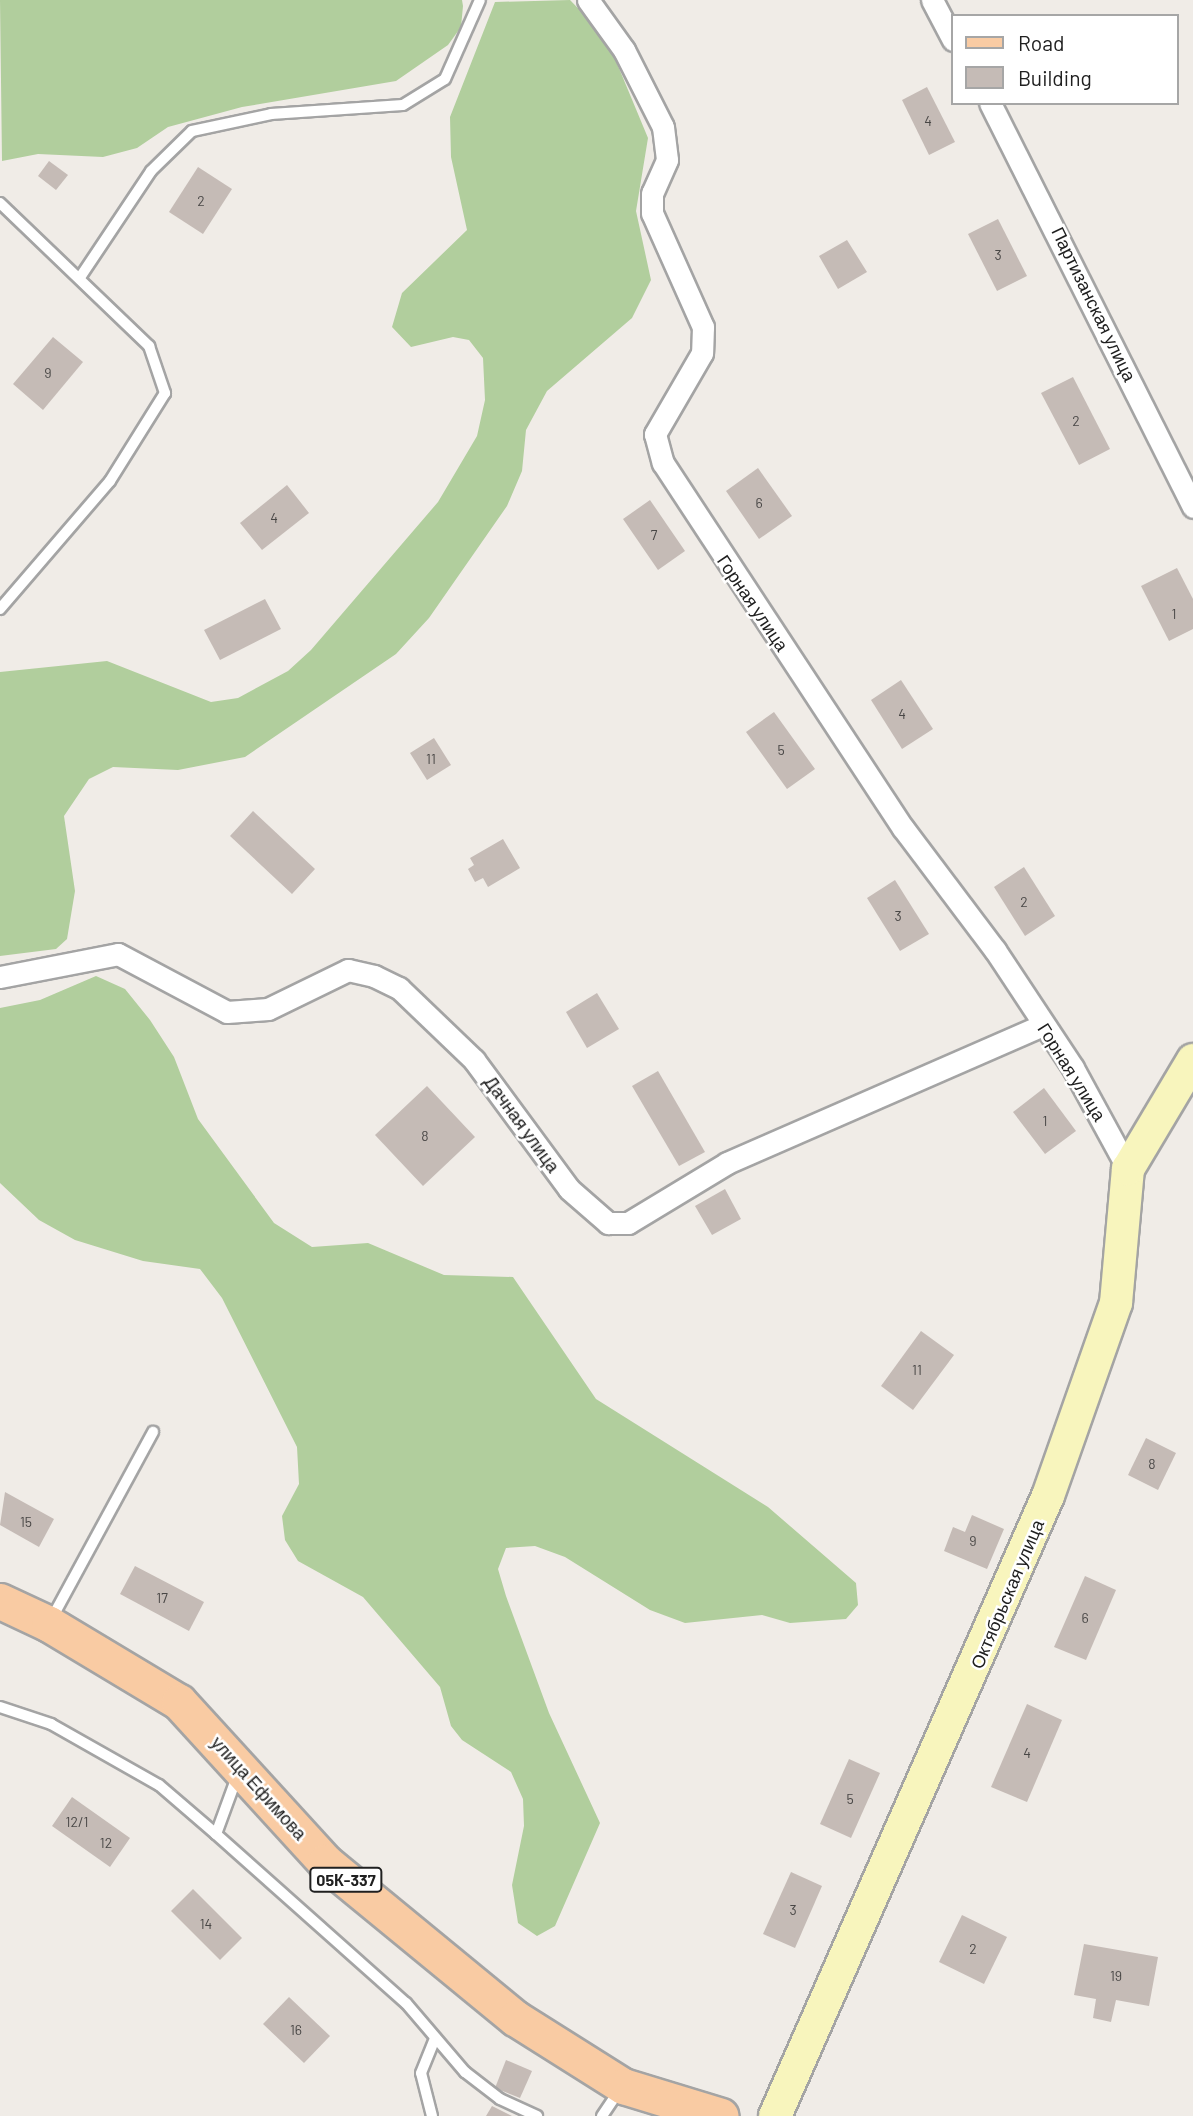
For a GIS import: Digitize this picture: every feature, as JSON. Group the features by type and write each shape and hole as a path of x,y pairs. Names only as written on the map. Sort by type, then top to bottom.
{"main road":[{"name":"улица Ефимова","path":"0,1601 49,1624 179,1702 325,1862 439,1961 515,2018 622,2086 721,2116"}],"street":[{"name":"Горная улица","path":"588,0 624,50 663,127 667,160 652,192 652,213 703,327 702,352 655,434 663,463 903,828 995,950 1128,1169"},
{"path":"932,0 951,36"},
{"name":"Партизанская улица","path":"991,105 1193,508"},
{"name":"Дачная улица","path":"0,977 118,954 203,1002 227,1012 253,1012 348,970 374,976 399,988 474,1060 569,1189 608,1223 628,1223 727,1163 1043,1025"},
{"name":"Октябрьская улица","path":"775,2116 1048,1496 1116,1303 1128,1169 1193,1060"}],"lane":[{"path":"81,276 151,171 192,131 271,114 403,105 445,79 480,0"},
{"path":"0,203 81,276 149,346 165,393 110,481 0,609"},
{"path":"49,1624 153,1432"},
{"path":"0,1707 51,1724 159,1785 372,1971 486,2090 537,2116"},
{"path":"215,1834 241,1767"},
{"path":"432,2116 421,2073 435,2038"},
{"path":"602,2116 622,2086"}],"green space":[{"path":"0,0 462,0 463,6 461,27 448,45 396,81 242,107 168,127 137,148 103,157 38,154 2,161"},
{"path":"570,0 606,37 648,138 636,211 651,280 632,318 547,391 526,430 522,471 507,506 429,618 396,654 245,757 178,770 113,767 89,779 64,816 75,891 67,939 56,949 0,956 0,672 107,661 211,702 238,698 288,671 311,650 438,502 477,436 485,400 483,358 469,340 453,337 411,347 392,327 402,293 467,230 451,157 450,117 495,2"},
{"path":"96,976 125,989 150,1020 174,1057 198,1119 274,1223 312,1247 368,1243 444,1275 513,1277 596,1399 768,1507 856,1583 858,1605 846,1619 790,1623 762,1615 685,1623 650,1610 565,1557 535,1546 506,1548 498,1569 506,1596 549,1713 600,1823 555,1926 537,1936 518,1923 512,1885 524,1826 523,1799 511,1772 462,1740 451,1726 440,1687 363,1597 298,1561 285,1540 282,1516 299,1484 297,1447 222,1298 200,1269 143,1261 75,1240 39,1220 0,1183 0,1008 40,1000"}],"building":[{"path":"927,87 955,142 929,155 902,100"},
{"path":"49,161 68,175 56,190 38,176"},
{"path":"198,167 232,189 203,234 169,212"},
{"path":"998,219 1027,276 997,291 968,234"},
{"path":"847,240 867,272 838,289 819,256"},
{"path":"53,337 83,362 43,410 13,384"},
{"path":"1073,377 1110,449 1079,465 1041,393"},
{"path":"758,468 792,516 759,539 726,491"},
{"path":"287,485 309,513 262,550 240,523"},
{"path":"650,500 685,551 658,570 623,519"},
{"path":"1177,568 1193,599 1193,629 1169,641 1141,586"},
{"path":"265,599 281,629 220,660 204,630"},
{"path":"901,680 933,729 902,749 871,700"},
{"path":"774,712 815,769 787,789 746,732"},
{"path":"434,738 451,765 427,780 410,753"},
{"path":"253,811 315,869 292,894 230,836"},
{"path":"503,839 520,868 488,887 483,878 475,882 468,869 474,865 470,858"},
{"path":"1024,867 1055,916 1025,936 994,887"},
{"path":"895,880 929,934 900,951 867,898"},
{"path":"597,993 619,1029 587,1048 566,1012"},
{"path":"658,1071 705,1152 679,1166 632,1086"},
{"path":"427,1086 475,1137 423,1186 375,1135"},
{"path":"1044,1088 1076,1131 1045,1154 1013,1112"},
{"path":"725,1189 741,1219 712,1235 695,1206"},
{"path":"921,1331 954,1355 913,1410 881,1386"},
{"path":"1146,1438 1176,1453 1158,1490 1128,1475"},
{"path":"5,1492 54,1519 39,1547 0,1525"},
{"path":"972,1515 1004,1529 987,1569 944,1551 953,1527 965,1532"},
{"path":"135,1566 204,1602 189,1631 120,1594"},
{"path":"1085,1576 1116,1590 1086,1660 1054,1647"},
{"path":"1027,1704 1062,1720 1027,1802 991,1787"},
{"path":"849,1759 880,1773 851,1838 820,1824"},
{"path":"72,1797 130,1838 110,1867 52,1826"},
{"path":"791,1872 822,1886 795,1948 763,1934"},
{"path":"193,1889 242,1938 220,1960 171,1911"},
{"path":"962,1915 1007,1937 984,1984 939,1962"},
{"path":"1084,1944 1158,1957 1149,2006 1116,2000 1111,2022 1093,2018 1096,1999 1074,1995"},
{"path":"289,1997 330,2036 304,2063 263,2024"},
{"path":"506,2060 532,2071 520,2098 495,2088"},
{"path":"492,2106 512,2116 486,2116"}]}
